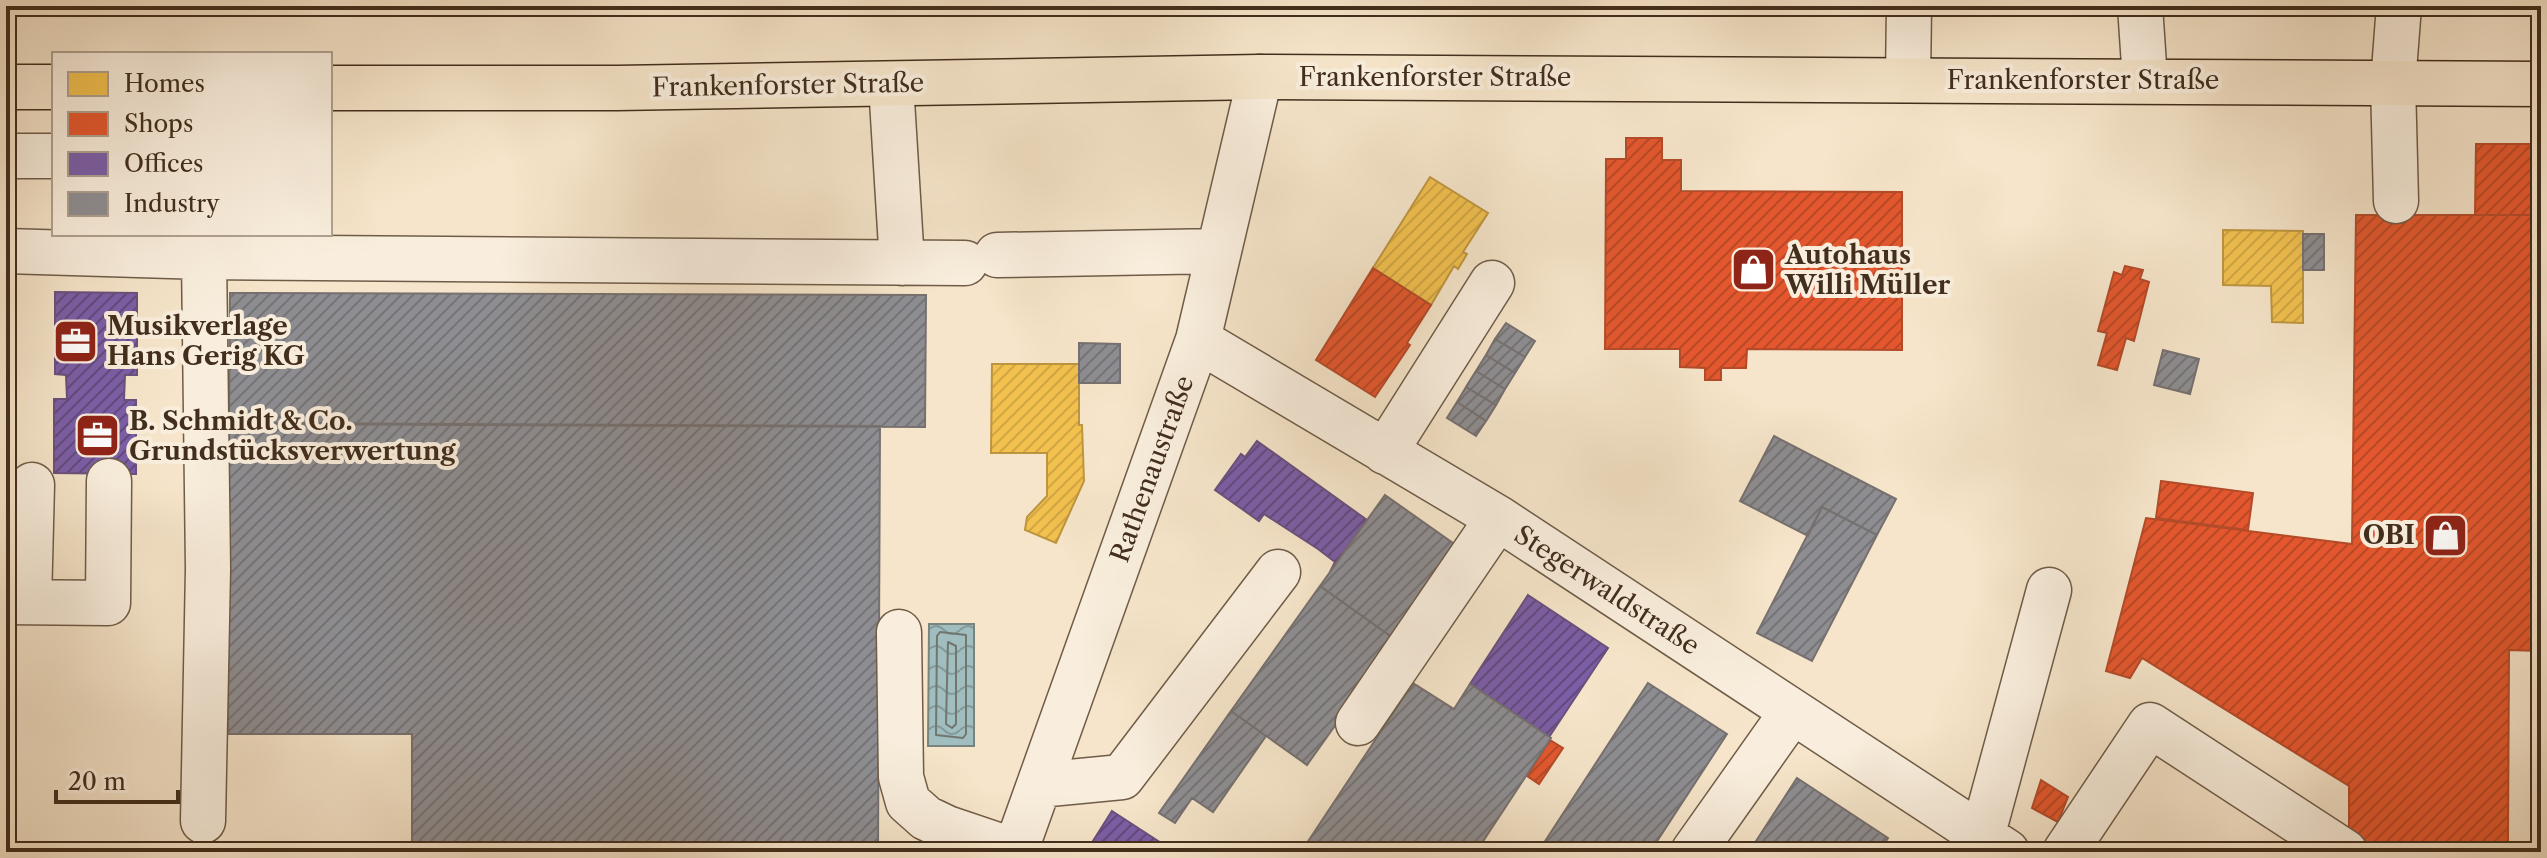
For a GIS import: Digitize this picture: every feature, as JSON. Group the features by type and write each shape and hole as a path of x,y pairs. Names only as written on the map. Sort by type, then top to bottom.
{"main road":[{"name":"Frankenforster Straße","path":"332,88 891,84 1260,77 2541,84"},
{"path":"6,87 52,87"}],"street":[{"path":"1908,80 1909,6"},
{"path":"2140,6 2145,80"},
{"path":"2396,201 2393,83 2399,6"},
{"name":"Rathenaustraße","path":"1015,852 1198,340 1260,77"},
{"path":"891,84 902,263"},
{"path":"6,156 52,156"},
{"path":"6,251 86,243 902,263 1219,251"},
{"path":"203,821 208,569 204,245"},
{"path":"1385,452 1492,283"},
{"name":"Stegerwaldstraße","path":"1198,340 1498,518 1988,845"},
{"path":"32,485 18,602 108,603 109,481"},
{"path":"1358,723 1498,518"},
{"path":"1039,785 1122,777 1278,572"},
{"path":"1988,845 2049,590"},
{"path":"899,632 901,777 908,802 926,818 947,828 1015,852"},
{"path":"1693,852 1792,712"},
{"path":"2065,852 2150,725 2345,852"}],"water":[{"path":"929,624 974,624 974,746 928,746"}],"building: Homes":[{"path":"1430,177 1488,213 1463,252 1467,254 1458,269 1454,266 1431,305 1373,268"},
{"path":"2223,230 2303,231 2303,323 2272,322 2271,286 2223,285"},
{"path":"992,364 1079,364 1079,425 1082,425 1084,481 1056,543 1025,530 1027,517 1047,496 1047,453 991,453"}],"building: Shops":[{"name":"Autohaus Willi Müller","path":"1626,138 1662,138 1662,160 1681,160 1681,191 1902,192 1902,350 1747,349 1746,368 1721,368 1721,380 1705,380 1705,368 1680,367 1680,349 1605,349 1606,159 1626,159"},
{"path":"2476,144 2540,144 2540,215 2475,215"},
{"name":"OBI","path":"2356,215 2541,215 2538,651 2509,650 2508,843 2477,843 2477,852 2411,852 2411,842 2349,842 2349,786 2142,658 2130,678 2106,671 2146,518 2352,544"},
{"path":"2125,266 2143,270 2140,279 2149,282 2134,341 2126,338 2117,370 2098,365 2107,333 2098,331 2114,272 2122,275"},
{"path":"1373,268 1431,305 1407,343 1410,345 1375,397 1316,360"},
{"path":"2161,481 2253,493 2248,530 2156,518"},
{"path":"1550,740 1563,748 1539,784 1527,776"},
{"path":"2041,780 2068,797 2058,822 2032,808"}],"building: Offices":[{"path":"55,292 137,293 137,375 125,375 124,400 136,400 136,474 54,473 54,399 67,399 66,375 55,374"},
{"path":"1257,441 1367,520 1330,572 1335,562 1318,549 1264,514 1259,521 1215,490 1241,454 1245,457"},
{"path":"1528,595 1608,648 1549,737 1470,684"},
{"path":"1112,811 1175,852 1086,852"}],"building: Industry":[{"path":"2303,234 2324,234 2324,270 2303,270"},
{"path":"230,293 926,295 925,427 229,424"},
{"path":"1506,323 1535,341 1525,357 1495,339"},
{"path":"1495,339 1525,357 1515,373 1486,355"},
{"path":"1079,343 1120,344 1120,383 1079,383"},
{"path":"2163,350 2199,359 2190,394 2154,385"},
{"path":"1486,355 1515,373 1505,389 1476,371"},
{"path":"1476,371 1505,389 1496,405 1466,387"},
{"path":"1466,387 1496,405 1486,421 1457,402"},
{"path":"1457,402 1486,421 1476,436 1447,418"},
{"path":"229,423 880,426 878,852 412,852 412,734 228,734"},
{"path":"1774,436 1896,499 1877,535 1822,507 1808,536 1740,501"},
{"path":"1385,495 1460,548 1396,640 1320,586"},
{"path":"1822,507 1877,535 1812,661 1757,633"},
{"path":"1320,586 1396,640 1307,765 1231,711"},
{"path":"1413,683 1454,709 1470,684 1551,738 1476,852 1301,852"},
{"path":"1648,683 1727,734 1650,852 1538,852"},
{"path":"1231,711 1266,736 1213,812 1192,798 1175,823 1159,813"},
{"path":"1797,778 1888,838 1879,852 1749,852"}],"place":[{"name":"Autohaus Willi Müller","path":"1754,270"},
{"name":"Musikverlage Hans Gerig KG","path":"76,341"},
{"name":"B. Schmidt & Co. Grundstücksverwertung","path":"98,436"},
{"name":"OBI","path":"2446,535"}]}
